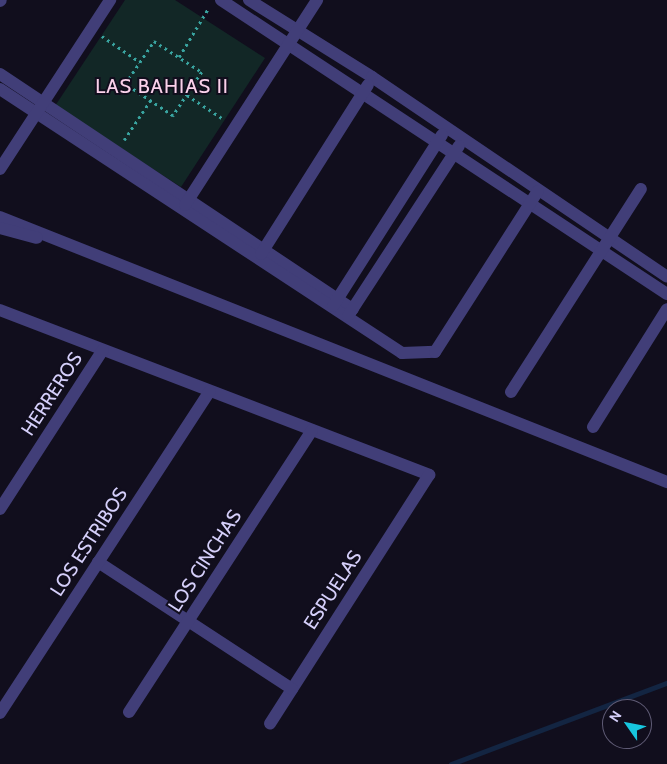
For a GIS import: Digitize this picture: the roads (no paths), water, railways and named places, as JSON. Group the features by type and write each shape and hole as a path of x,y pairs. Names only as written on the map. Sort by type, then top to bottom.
{"street":[{"path":"0,169 110,0"},
{"path":"220,0 364,92 528,205 667,294"},
{"path":"249,0 372,77 463,141 667,276"},
{"path":"186,204 317,0"},
{"path":"0,74 40,108 113,157 186,204 265,247 338,300 349,314 402,354 435,352 538,191"},
{"path":"257,260 372,77"},
{"path":"0,90 40,108"},
{"path":"330,311 446,128"},
{"path":"349,314 463,141"},
{"path":"511,392 642,189"},
{"path":"186,204 257,260 330,311 349,314"},
{"path":"0,221 667,482"},
{"path":"383,228 399,239"},
{"path":"593,427 667,309"},
{"path":"0,310 312,430"},
{"name":"HERREROS","path":"0,509 103,350"},
{"name":"LOS ESTRIBOS","path":"0,713 210,391"},
{"name":"ESPUELAS","path":"270,724 429,476 312,430"},
{"name":"LOS CINCHAS","path":"129,712 312,430"},
{"path":"98,562 292,689"}],"waterway":[{"path":"451,764 667,683"}],"district":[{"name":"LAS BAHIAS II","path":"162,86"}]}
